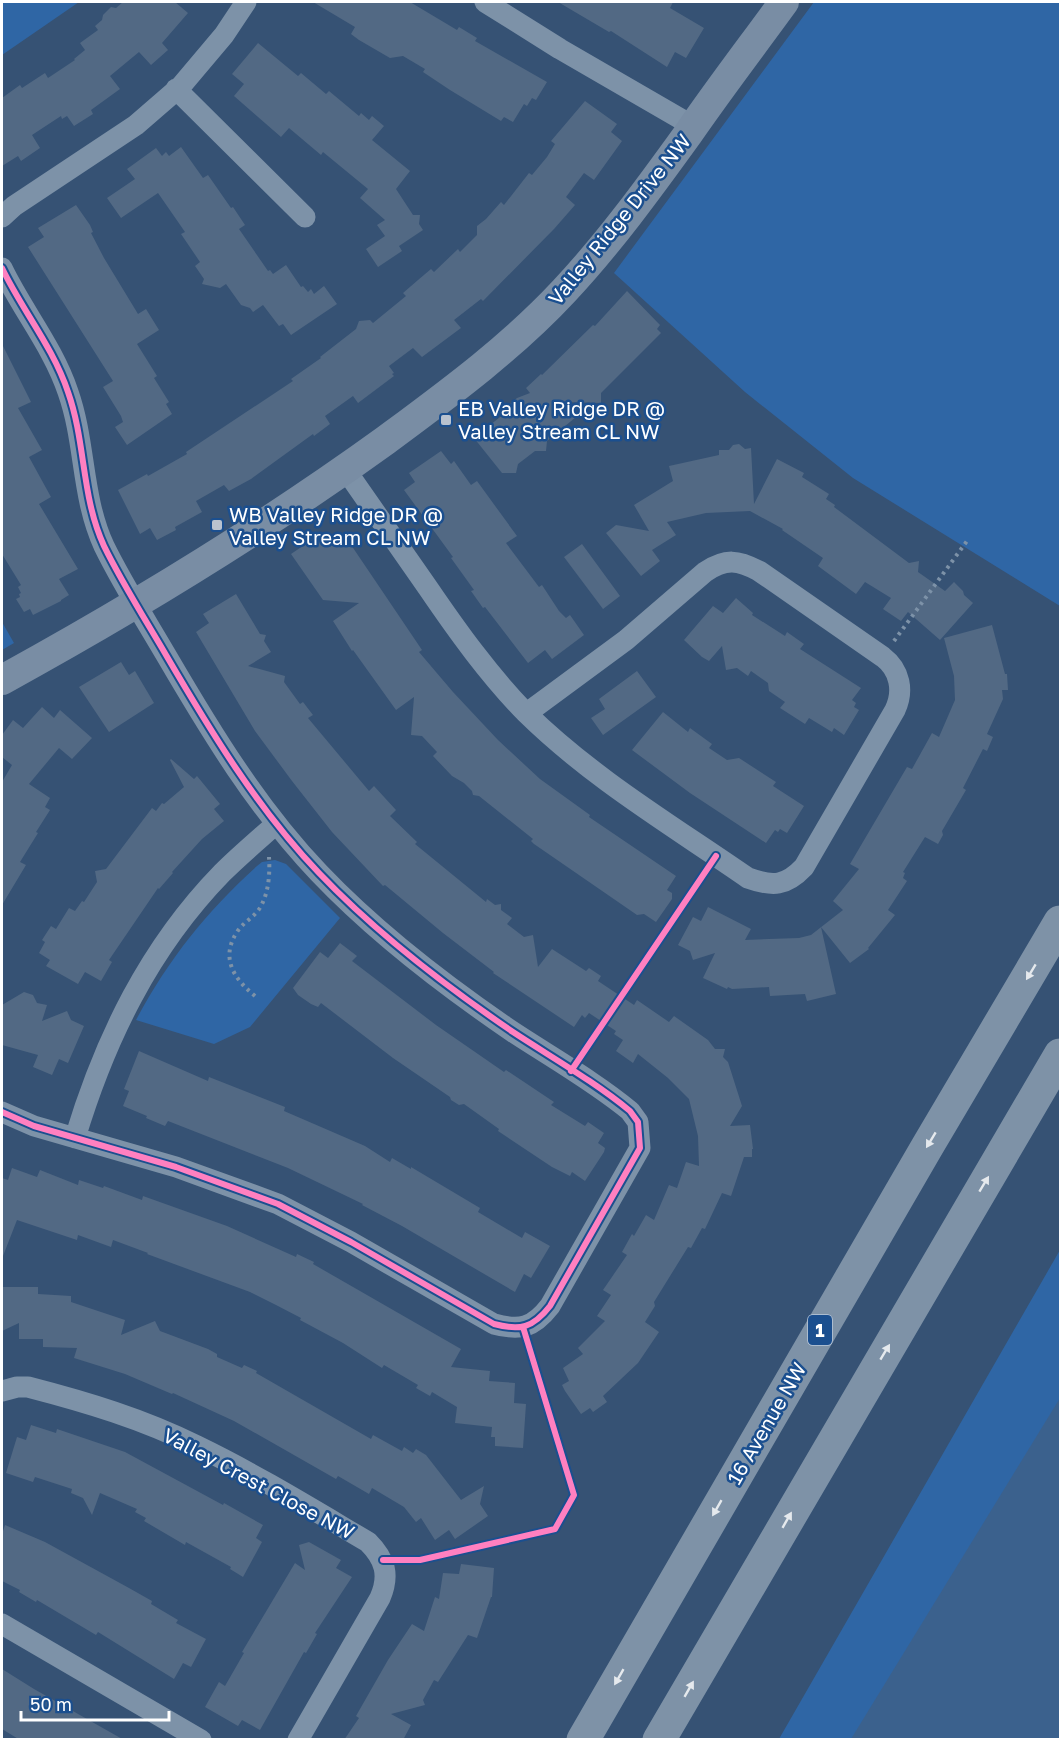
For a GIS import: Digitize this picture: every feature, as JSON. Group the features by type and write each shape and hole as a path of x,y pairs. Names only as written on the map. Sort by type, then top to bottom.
{"highway":[{"name":"16 Avenue NW","path":"583,1740 1060,922"},
{"path":"659,1740 1060,1055"}],"street":[{"path":"2,217 14,206 136,125 182,86 224,35 246,2"},
{"path":"485,2 560,49 693,126"},
{"name":"Valley Ridge Drive NW","path":"2,680 183,577 345,469 456,389 503,350 565,290 611,236 784,2"},
{"path":"176,89 305,216"},
{"path":"2,268 60,370 74,413 90,506 104,545 136,604 227,757 276,824 319,873 381,932 481,1010 630,1111 638,1122 640,1148 550,1306 542,1317 524,1327 513,1329 495,1324 342,1237 278,1204 176,1167 34,1126 2,1112"},
{"path":"345,469 482,664 527,713 559,744 648,810 748,878 764,884 776,884 795,876 804,867 899,702 900,683 889,661 759,571 744,564 723,563 705,572 626,640 527,713"},
{"path":"75,1138 104,1054 142,978 163,945 221,873 276,824"},
{"name":"Valley Crest Close NW","path":"2,1391 28,1386 120,1414 196,1445 260,1479 368,1542 378,1552 386,1572 385,1588 298,1740"},
{"path":"2,1624 201,1740"}],"path":[{"path":"883,657 967,541"},
{"path":"255,996 242,986 232,971 228,954 237,931 262,904 268,881 269,857"}],"shaded area":[{"path":"2,2 79,2 2,55"},
{"path":"814,2 1060,2 1060,606 853,478 745,392 614,273"},
{"path":"2,622 14,643 2,650"},
{"path":"275,860 286,864 340,918 250,1027 214,1044 136,1020 161,977 205,919 257,866 262,862"},
{"path":"1060,1250 1060,1739 779,1739"},
{"path":"1060,1398 1060,1739 851,1739"}],"building":[{"path":"123,2 175,2 188,13 162,43 168,50 151,65 139,52 110,76 120,89 91,110 93,114 74,126 67,116 62,119 61,116 32,135 40,148 21,161 18,156 2,166 2,98 20,85 22,88 45,73 48,78 75,60 85,50 80,43 98,30 95,26 102,20 103,15 111,7 116,8"},
{"path":"313,2 410,2 457,30 459,27 477,38 475,41 547,82 536,100 532,98 527,106 524,104 513,122 504,117 501,121 450,90 423,72 425,69 403,56 390,58 359,40 351,34 355,27"},
{"path":"558,2 673,2 670,8 704,28 686,58 675,52 667,67 611,31 609,32"},
{"path":"258,43 298,76 301,73 326,94 329,91 359,116 361,113 369,120 372,116 384,126 372,140 410,171 396,189 413,215 420,215 419,224 423,230 399,246 402,251 378,267 366,249 385,236 377,225 385,220 360,198 368,189 323,152 321,155 289,128 281,137 234,96 244,84 232,74"},
{"path":"585,101 617,124 611,132 622,141 594,180 584,173 566,197 575,205 554,229 483,301 481,299 454,320 461,328 422,357 413,348 389,366 394,376 358,403 353,396 325,416 330,424 251,479 229,491 224,485 196,501 202,512 175,527 176,530 157,540 150,528 140,534 118,490 187,454 186,452 293,381 291,379 356,329 359,321 370,320 373,323 406,296 403,293 431,269 434,272 458,249 460,252 477,235 477,226 501,202 504,205 529,173 532,175 547,157 555,144 551,141"},
{"path":"181,147 203,178 208,175 231,208 233,207 245,225 239,229 268,271 270,270 273,274 286,265 301,287 303,286 308,292 311,289 314,294 324,286 337,304 291,335 283,324 279,326 263,305 253,312 250,308 241,305 226,284 220,288 202,284 204,279 195,266 200,262 181,234 185,232 158,193 121,218 107,198 135,179 127,169 156,148 162,156 166,152 169,156"},
{"path":"76,205 90,225 93,232 91,233 104,258 138,314 146,309 159,330 137,344 157,376 154,378 169,402 166,404 172,414 127,445 115,427 123,422 121,416 103,387 113,381 28,247 44,237 38,228"},
{"path":"627,291 660,325 657,329 661,333 601,393 601,403 564,402 576,417 547,441 546,451 535,451 518,464 516,473 502,473 474,438 510,409 508,406 517,398 530,393 526,388 593,325 595,326"},
{"path":"2,344 31,402 18,408 42,450 29,457 51,497 39,504 78,569 59,579 69,595 33,615 30,609 24,612 16,599 20,597 18,587 21,585 2,554"},
{"path":"739,444 745,449 751,448 754,504 777,459 804,473 802,477 829,494 826,499 835,505 834,507 909,563 919,561 918,572 945,591 954,582 973,603 940,640 908,612 901,621 883,609 891,598 865,582 856,594 818,566 823,558 783,529 750,511 706,513 667,522 676,535 652,550 660,561 641,576 606,533 616,525 649,531 634,505 673,481 669,466 719,455 719,450 729,450 733,445"},
{"path":"441,451 451,464 454,461 471,485 477,481 517,536 506,543 539,587 542,585 559,611 566,618 570,615 584,635 552,659 545,650 528,663 485,607 483,608 471,591 474,590 451,558 453,557 404,490 415,482 409,473"},
{"path":"343,533 422,650 419,652 498,740 540,779 590,815 589,817 676,876 667,890 672,893 672,899 656,922 644,914 637,915 534,844 531,841 533,839 479,796 473,795 464,783 452,776 433,756 437,752 422,736 411,735 414,697 396,710 352,651 333,621 359,603 323,600 291,554 319,535 326,545"},
{"path":"582,544 620,596 603,609 564,557"},
{"path":"236,594 260,634 266,635 264,641 271,652 248,666 285,676 284,682 300,704 303,702 313,715 308,718 369,791 374,786 396,810 390,816 417,842 415,844 486,902 487,899 495,905 501,904 501,910 512,918 507,924 524,937 533,935 538,967 552,949 586,971 589,968 601,976 598,981 634,1005 637,1000 669,1022 674,1016 708,1040 715,1049 725,1049 723,1057 728,1062 742,1106 730,1126 750,1125 752,1157 744,1157 731,1196 722,1193 705,1229 702,1228 691,1248 688,1247 654,1302 655,1306 645,1322 659,1332 638,1363 603,1396 607,1402 593,1412 590,1408 581,1414 565,1391 562,1385 569,1381 563,1368 583,1354 578,1348 605,1321 597,1316 611,1295 603,1290 627,1255 622,1252 632,1234 634,1236 646,1215 654,1220 669,1185 677,1188 686,1162 699,1166 698,1136 689,1099 668,1078 638,1054 633,1063 616,1051 623,1040 614,1034 616,1031 589,1013 585,1018 582,1015 574,1027 493,973 385,885 383,886 332,832 255,731 196,632 209,623 203,614"},
{"path":"736,598 753,613 752,615 785,636 787,632 804,644 800,649 861,688 852,700 856,703 854,707 859,710 844,735 834,728 832,732 809,718 805,724 780,708 785,702 769,691 768,683 751,671 748,676 737,668 726,670 722,646 709,661 684,640 713,606 723,613"},
{"path":"992,625 1005,674 1007,674 1008,690 1002,690 1003,699 987,734 993,737 987,751 983,749 963,788 966,790 942,831 943,835 938,844 925,837 903,872 905,873 903,878 907,881 888,910 895,915 869,949 850,963 821,927 843,910 833,901 859,869 850,864 907,767 912,769 932,733 939,737 955,700 954,676 944,638"},
{"path":"121,662 129,675 135,671 154,703 109,732 79,687"},
{"path":"637,671 656,697 603,735 591,718 605,709 599,699"},
{"path":"42,707 54,718 60,710 92,738 72,759 59,748 29,784 50,798 45,807 50,810 20,862 26,865 2,905 2,782 12,765 2,757 2,735 13,720 23,728"},
{"path":"663,712 688,732 690,728 712,744 709,748 727,760 739,758 776,782 773,786 804,806 787,833 780,829 778,832 775,830 766,843 690,793 632,750"},
{"path":"171,759 194,779 197,776 220,804 214,809 224,821 202,839 158,888 109,960 112,962 101,981 85,972 78,984 46,966 50,960 39,953 45,942 42,940 51,926 56,929 69,908 75,911 82,901 84,902 97,882 95,871 106,869 152,808 156,811 162,803 164,804 184,787"},
{"path":"708,907 751,929 745,940 799,938 811,935 821,927 836,994 807,1001 805,994 770,996 769,987 732,989 728,987 727,989 703,978 715,953 693,960 690,951 678,945 693,917 701,921"},
{"path":"340,943 357,956 352,961 436,1025 504,1072 506,1070 554,1102 551,1105 585,1126 588,1122 604,1133 598,1143 605,1148 604,1152 585,1181 572,1172 570,1176 552,1167 498,1131 499,1129 464,1104 459,1105 451,1100 450,1097 393,1058 321,1003 318,1007 298,995 293,988 320,952 328,958"},
{"path":"24,992 33,995 37,1003 47,1005 42,1021 67,1011 71,1020 84,1026 68,1063 59,1059 52,1075 33,1067 38,1055 2,1045 2,1005"},
{"path":"139,1051 208,1081 209,1077 285,1107 284,1111 365,1146 390,1162 392,1158 411,1169 411,1167 480,1208 478,1212 522,1238 525,1232 550,1246 531,1278 524,1274 515,1292 363,1204 288,1168 168,1121 165,1126 146,1118 147,1116 123,1106 129,1091 124,1089"},
{"path":"12,1168 37,1177 40,1170 78,1185 79,1180 103,1188 104,1186 142,1200 143,1196 227,1226 296,1257 297,1254 314,1262 313,1264 461,1349 451,1367 490,1371 489,1381 515,1383 514,1403 526,1404 523,1448 495,1446 495,1437 491,1437 492,1427 455,1423 457,1407 432,1392 430,1396 416,1388 418,1385 384,1365 382,1368 276,1305 250,1292 113,1240 111,1247 78,1235 77,1240 17,1220 2,1256 2,1178 8,1180"},
{"path":"2,1287 38,1287 38,1294 71,1296 71,1302 125,1320 121,1335 155,1321 160,1331 208,1349 217,1354 217,1357 242,1368 244,1365 257,1371 256,1373 371,1439 373,1435 402,1451 404,1447 413,1453 416,1449 426,1455 461,1500 484,1486 480,1504 488,1516 455,1539 449,1530 435,1540 421,1518 416,1522 404,1507 372,1488 369,1494 338,1476 336,1479 234,1421 125,1374 74,1358 77,1348 43,1347 43,1339 19,1339 19,1323 2,1331"},
{"path":"31,1425 56,1433 57,1429 125,1452 263,1525 256,1538 262,1542 243,1577 230,1569 231,1567 186,1542 185,1545 144,1521 146,1518 135,1512 137,1509 100,1493 92,1515 83,1498 71,1493 72,1489 35,1477 33,1482 6,1473 17,1437 26,1440"},
{"path":"5,1525 45,1542 152,1601 151,1604 178,1620 176,1623 206,1639 191,1667 183,1663 174,1679 98,1632 96,1635 2,1581 2,1534"},
{"path":"309,1542 341,1560 336,1568 352,1577 315,1633 317,1634 306,1653 304,1652 260,1730 242,1720 238,1726 205,1707 219,1682 225,1686 244,1653 242,1652 295,1563 305,1570 299,1545"},
{"path":"461,1564 494,1568 492,1597 477,1638 468,1635 438,1682 434,1680 423,1700 425,1705 391,1714 411,1725 403,1740 344,1740 359,1718 356,1716 388,1660 412,1624 424,1631 435,1597 439,1599 443,1573 459,1574"},
{"path":"2,1669 124,1740 20,1740 2,1729"}],"cycle path":[{"path":"2,268 62,375 74,411 91,508 104,546 200,712 255,796 319,873 388,938 487,1014 588,1080 630,1111 638,1122 640,1148 550,1306 532,1323 511,1327 494,1324 351,1242 278,1204 176,1167 34,1126 2,1112"},
{"path":"571,1071 716,856"},
{"path":"383,1560 420,1560 555,1529 574,1495 523,1327"}],"place":[{"name":"EB Valley Ridge DR @ Valley Stream CL NW","path":"446,420"},
{"name":"WB Valley Ridge DR @ Valley Stream CL NW","path":"217,525"}]}
